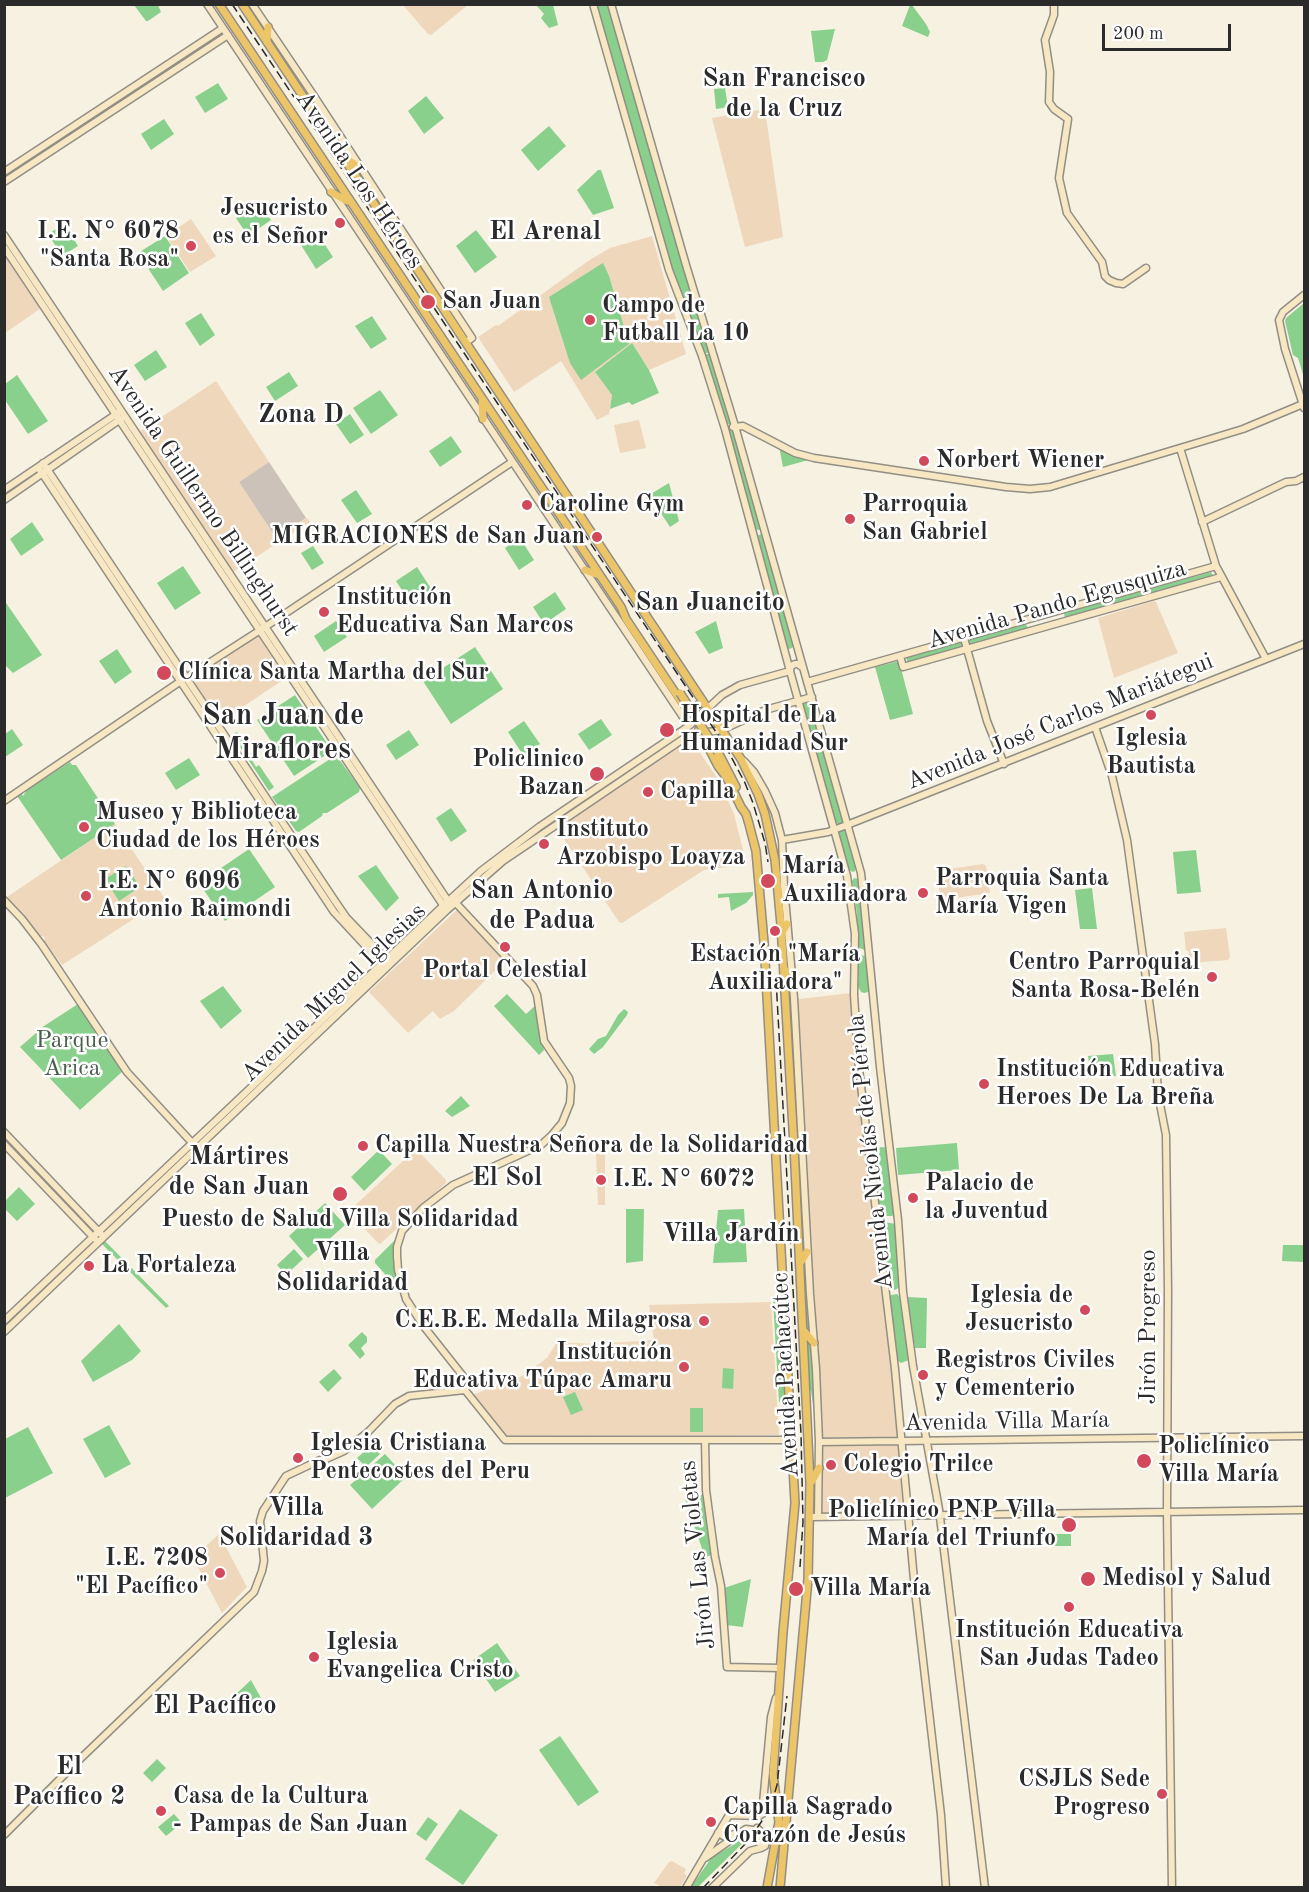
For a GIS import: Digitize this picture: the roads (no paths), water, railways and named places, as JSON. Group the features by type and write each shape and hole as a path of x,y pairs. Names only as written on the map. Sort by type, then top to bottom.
{"main road":[{"name":"Avenida Los Héroes","path":"242,4 342,157 469,340 741,758 765,814 775,860"},
{"name":"Avenida Los Héroes","path":"219,5 621,607 715,754"},
{"path":"267,42 268,27"},
{"path":"342,157 359,167"},
{"path":"331,192 350,203"},
{"path":"482,400 483,419"},
{"path":"585,570 599,575"},
{"path":"621,607 680,693 715,754 726,745 741,758"},
{"path":"632,640 633,629"},
{"path":"684,673 685,681 696,699 693,703 684,706"},
{"path":"694,722 706,715 717,728 722,729"},
{"name":"Avenida Pachacútec","path":"715,754 729,770 746,814 756,851 764,942 793,1440 795,1503 773,1774 778,1822 767,1887"},
{"name":"Avenida Pachacútec","path":"775,860 800,1263 810,1483 814,1517 780,1887"},
{"path":"781,934 787,924"},
{"path":"783,968 792,984"},
{"path":"800,1263 807,1252"},
{"path":"803,1330 814,1343"},
{"path":"810,1483 819,1468"}],"street":[{"name":"Avenida Los Héroes","path":"207,4 632,640 694,722"},
{"name":"Avenida Los Héroes","path":"252,4 314,96 469,340"},
{"name":"Avenida Nicolás de Piérola","path":"593,4 669,270 702,356 725,429 831,830 847,876 856,954 854,995 859,1069 895,1369 915,1591 941,1815 946,1887"},
{"name":"Avenida Nicolás de Piérola","path":"611,4 686,266 735,426 861,873 898,1220 903,1292 913,1366 940,1515 985,1887"},
{"path":"1054,4 1045,40 1050,72 1049,102 1054,109 1068,119 1059,178 1070,219 1102,262 1105,276 1109,280 1123,284 1146,268"},
{"path":"4,172 223,28"},
{"path":"4,182 228,35"},
{"name":"Avenida Guillermo Billinghurst","path":"4,235 120,416"},
{"name":"Avenida Guillermo Billinghurst","path":"4,247 449,904 533,986 537,995 544,1041 571,1083 570,1103 562,1123 555,1133 541,1145 453,1185 423,1208 402,1231 397,1256 398,1270 406,1299 425,1328 463,1376 465,1390"},
{"path":"725,429 743,426 795,453 813,458 1006,487 1030,489 1050,487 1243,429 1304,406 1285,349 1279,320 1283,312 1305,295"},
{"path":"4,490 42,468 120,416"},
{"path":"1180,448 1216,566 1266,659"},
{"path":"4,801 512,462"},
{"path":"4,500 42,468"},
{"path":"42,468 335,901 386,964"},
{"path":"1202,522 1286,482 1305,477"},
{"name":"Avenida Pando Egusquiza","path":"795,692 804,694 808,685 900,656 1216,566"},
{"name":"Avenida Pando Egusquiza","path":"900,656 903,667 1221,577"},
{"path":"964,638 987,722 1004,764"},
{"name":"Avenida José Carlos Mariátegui","path":"782,840 847,825 1305,644"},
{"path":"785,653 792,656 798,649"},
{"name":"Avenida Miguel Iglesias","path":"449,904 503,861 617,784 694,722 722,695 740,685 790,671 791,666 795,664 803,668"},
{"name":"Avenida Miguel Iglesias","path":"4,1321 102,1235 449,904 515,844 612,778 664,747 686,737 722,729 765,710 812,697"},
{"name":"Jirón Progreso","path":"1095,727 1113,776 1127,840 1155,1044 1158,1094 1166,1135 1167,1512 1172,1887"},
{"name":"Avenida Los Héroes","path":"741,758 754,772 765,791 775,813 782,840"},
{"path":"612,778 617,784"},
{"name":"Avenida Pachacútec","path":"782,840 798,1063 819,1442 814,1517"},
{"path":"4,900 22,919 54,963 127,1072 195,1146"},
{"path":"4,1132 102,1235"},
{"path":"4,1144 96,1240"},
{"name":"Avenida Miguel Iglesias","path":"4,1332 96,1240"},
{"path":"4,1835 254,1592 264,1561 261,1521 263,1511 286,1476 344,1451 368,1432 395,1404 409,1396 465,1390 505,1440 793,1440"},
{"name":"Avenida Villa María","path":"819,1442 1305,1437"},
{"name":"Jirón Las Violetas","path":"705,1440 706,1490 721,1586 727,1667 780,1668"},
{"path":"814,1517 1305,1510"},
{"name":"Avenida Pachacútec","path":"717,1833 729,1815 760,1815 771,1717 779,1685"},
{"path":"712,1849 717,1833 729,1838 744,1827 753,1827 765,1837 765,1845 750,1851 712,1887"},
{"path":"686,1887 700,1863 712,1849 743,1830 748,1829 759,1835 761,1848"}],"railway":[{"path":"232,4 726,747 753,803 768,862"},
{"path":"776,979 801,1434 803,1522 800,1567"},
{"path":"703,1888 749,1840 770,1809 777,1785 787,1696"}],"place":[{"name":"Jesucristo es el Señor","path":"340,223"},
{"name":"I.E. N° 6078 \"Santa Rosa\"","path":"191,246"},
{"name":"San Juan","path":"428,302"},
{"name":"Campo de Futball La 10","path":"590,320"},
{"name":"Norbert Wiener","path":"924,461"},
{"name":"Caroline Gym","path":"527,505"},
{"name":"Parroquia San Gabriel","path":"850,519"},
{"name":"MIGRACIONES de San Juan","path":"597,537"},
{"name":"Institución Educativa San Marcos","path":"324,612"},
{"name":"Clínica Santa Martha del Sur","path":"164,673"},
{"name":"Iglesia Bautista","path":"1151,715"},
{"name":"Hospital de La Humanidad Sur","path":"667,730"},
{"name":"Policlinico Bazan","path":"597,774"},
{"name":"Capilla","path":"648,792"},
{"name":"Museo y Biblioteca Ciudad de los Héroes","path":"84,827"},
{"name":"Instituto Arzobispo Loayza","path":"544,844"},
{"name":"María Auxiliadora","path":"768,881"},
{"name":"Parroquia Santa María Vigen","path":"923,893"},
{"name":"I.E. N° 6096 Antonio Raimondi","path":"86,896"},
{"name":"Estación \"María Auxiliadora\"","path":"775,931"},
{"name":"Portal Celestial","path":"505,947"},
{"name":"Centro Parroquial Santa Rosa-Belén","path":"1212,977"},
{"name":"Institución Educativa Heroes De La Breña","path":"984,1084"},
{"name":"Capilla Nuestra Señora de la Solidaridad","path":"363,1146"},
{"name":"I.E. N° 6072","path":"601,1180"},
{"name":"Puesto de Salud Villa Solidaridad","path":"340,1194"},
{"name":"Palacio de la Juventud","path":"913,1198"},
{"name":"La Fortaleza","path":"89,1266"},
{"name":"Iglesia de Jesucristo","path":"1085,1310"},
{"name":"C.E.B.E. Medalla Milagrosa","path":"704,1321"},
{"name":"Institución Educativa Túpac Amaru","path":"684,1367"},
{"name":"Registros Civiles y Cementerio","path":"923,1375"},
{"name":"Iglesia Cristiana Pentecostes del Peru","path":"298,1458"},
{"name":"Policlínico Villa María","path":"1144,1461"},
{"name":"Colegio Trilce","path":"831,1465"},
{"name":"Policlínico PNP Villa María del Triunfo","path":"1069,1525"},
{"name":"I.E. 7208 \"El Pacífico\"","path":"220,1573"},
{"name":"Medisol y Salud","path":"1088,1579"},
{"name":"Villa María","path":"796,1589"},
{"name":"Institución Educativa San Judas Tadeo","path":"1069,1607"},
{"name":"Iglesia Evangelica Cristo","path":"314,1657"},
{"name":"CSJLS Sede Progreso","path":"1162,1794"},
{"name":"Casa de la Cultura - Pampas de San Juan","path":"161,1811"},
{"name":"Capilla Sagrado Corazón de Jesús","path":"711,1822"}],"district":[{"name":"San Francisco de la Cruz","path":"784,94"},
{"name":"El Arenal","path":"545,232"},
{"name":"Zona D","path":"301,415"},
{"name":"San Juancito","path":"710,603"},
{"name":"San Juan de Miraflores","path":"283,733"},
{"name":"San Antonio de Padua","path":"542,906"},
{"name":"Mártires de San Juan","path":"239,1172"},
{"name":"El Sol","path":"507,1178"},
{"name":"Villa Jardín","path":"731,1234"},
{"name":"Villa Solidaridad","path":"342,1268"},
{"name":"Villa Solidaridad 3","path":"296,1523"},
{"name":"El Pacífico","path":"215,1706"},
{"name":"El Pacífico 2","path":"69,1782"}],"park label":[{"name":"Parque Arica","path":"72,1055"}]}
